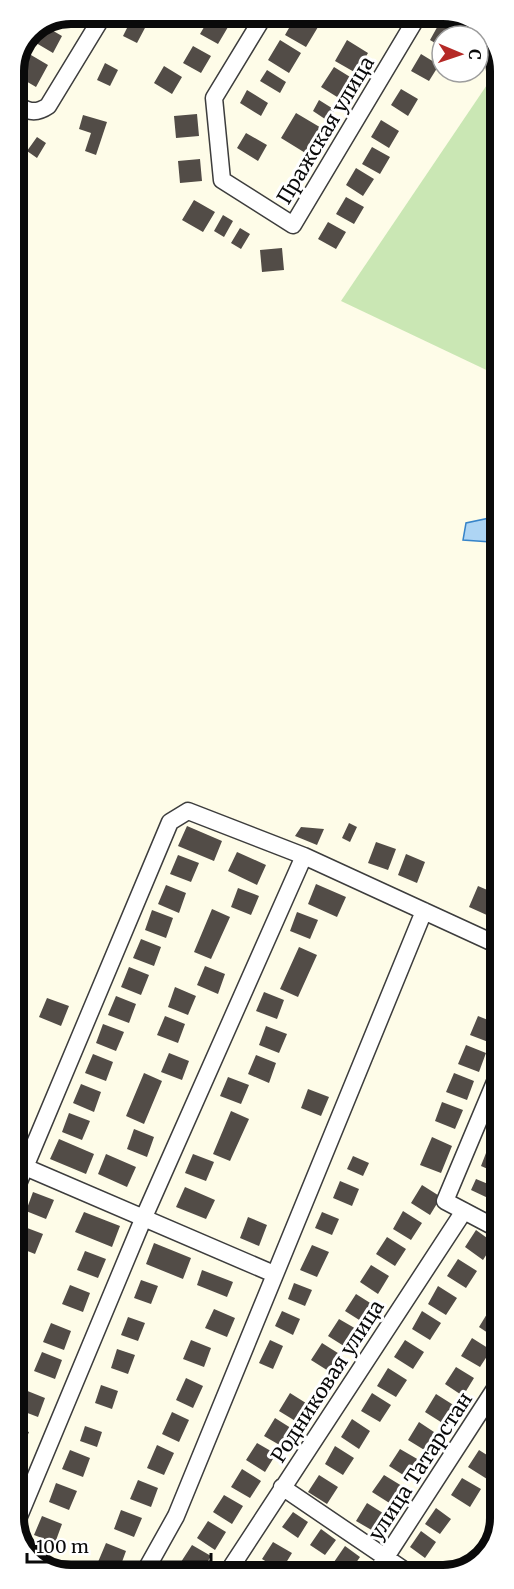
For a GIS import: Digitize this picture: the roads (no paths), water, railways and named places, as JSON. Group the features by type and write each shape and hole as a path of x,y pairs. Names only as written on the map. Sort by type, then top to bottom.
{"street":[{"path":"24,108 31,112 41,111 48,106 98,24"},
{"name":"Пражская улица","path":"259,24 214,98 222,180 293,225 413,24"},
{"path":"274,1274 25,1167 170,822 188,810 304,856 490,941"},
{"path":"24,1504 144,1217 304,856"},
{"path":"149,1565 176,1516 424,911"},
{"path":"490,1094 445,1201 490,1225"},
{"name":"Родниковая улица","path":"232,1565 464,1211"},
{"name":"улица Татарстан","path":"381,1565 490,1396"},
{"path":"282,1487 396,1565"}],"water":[{"path":"490,518 490,542 463,540 466,523"}]}
